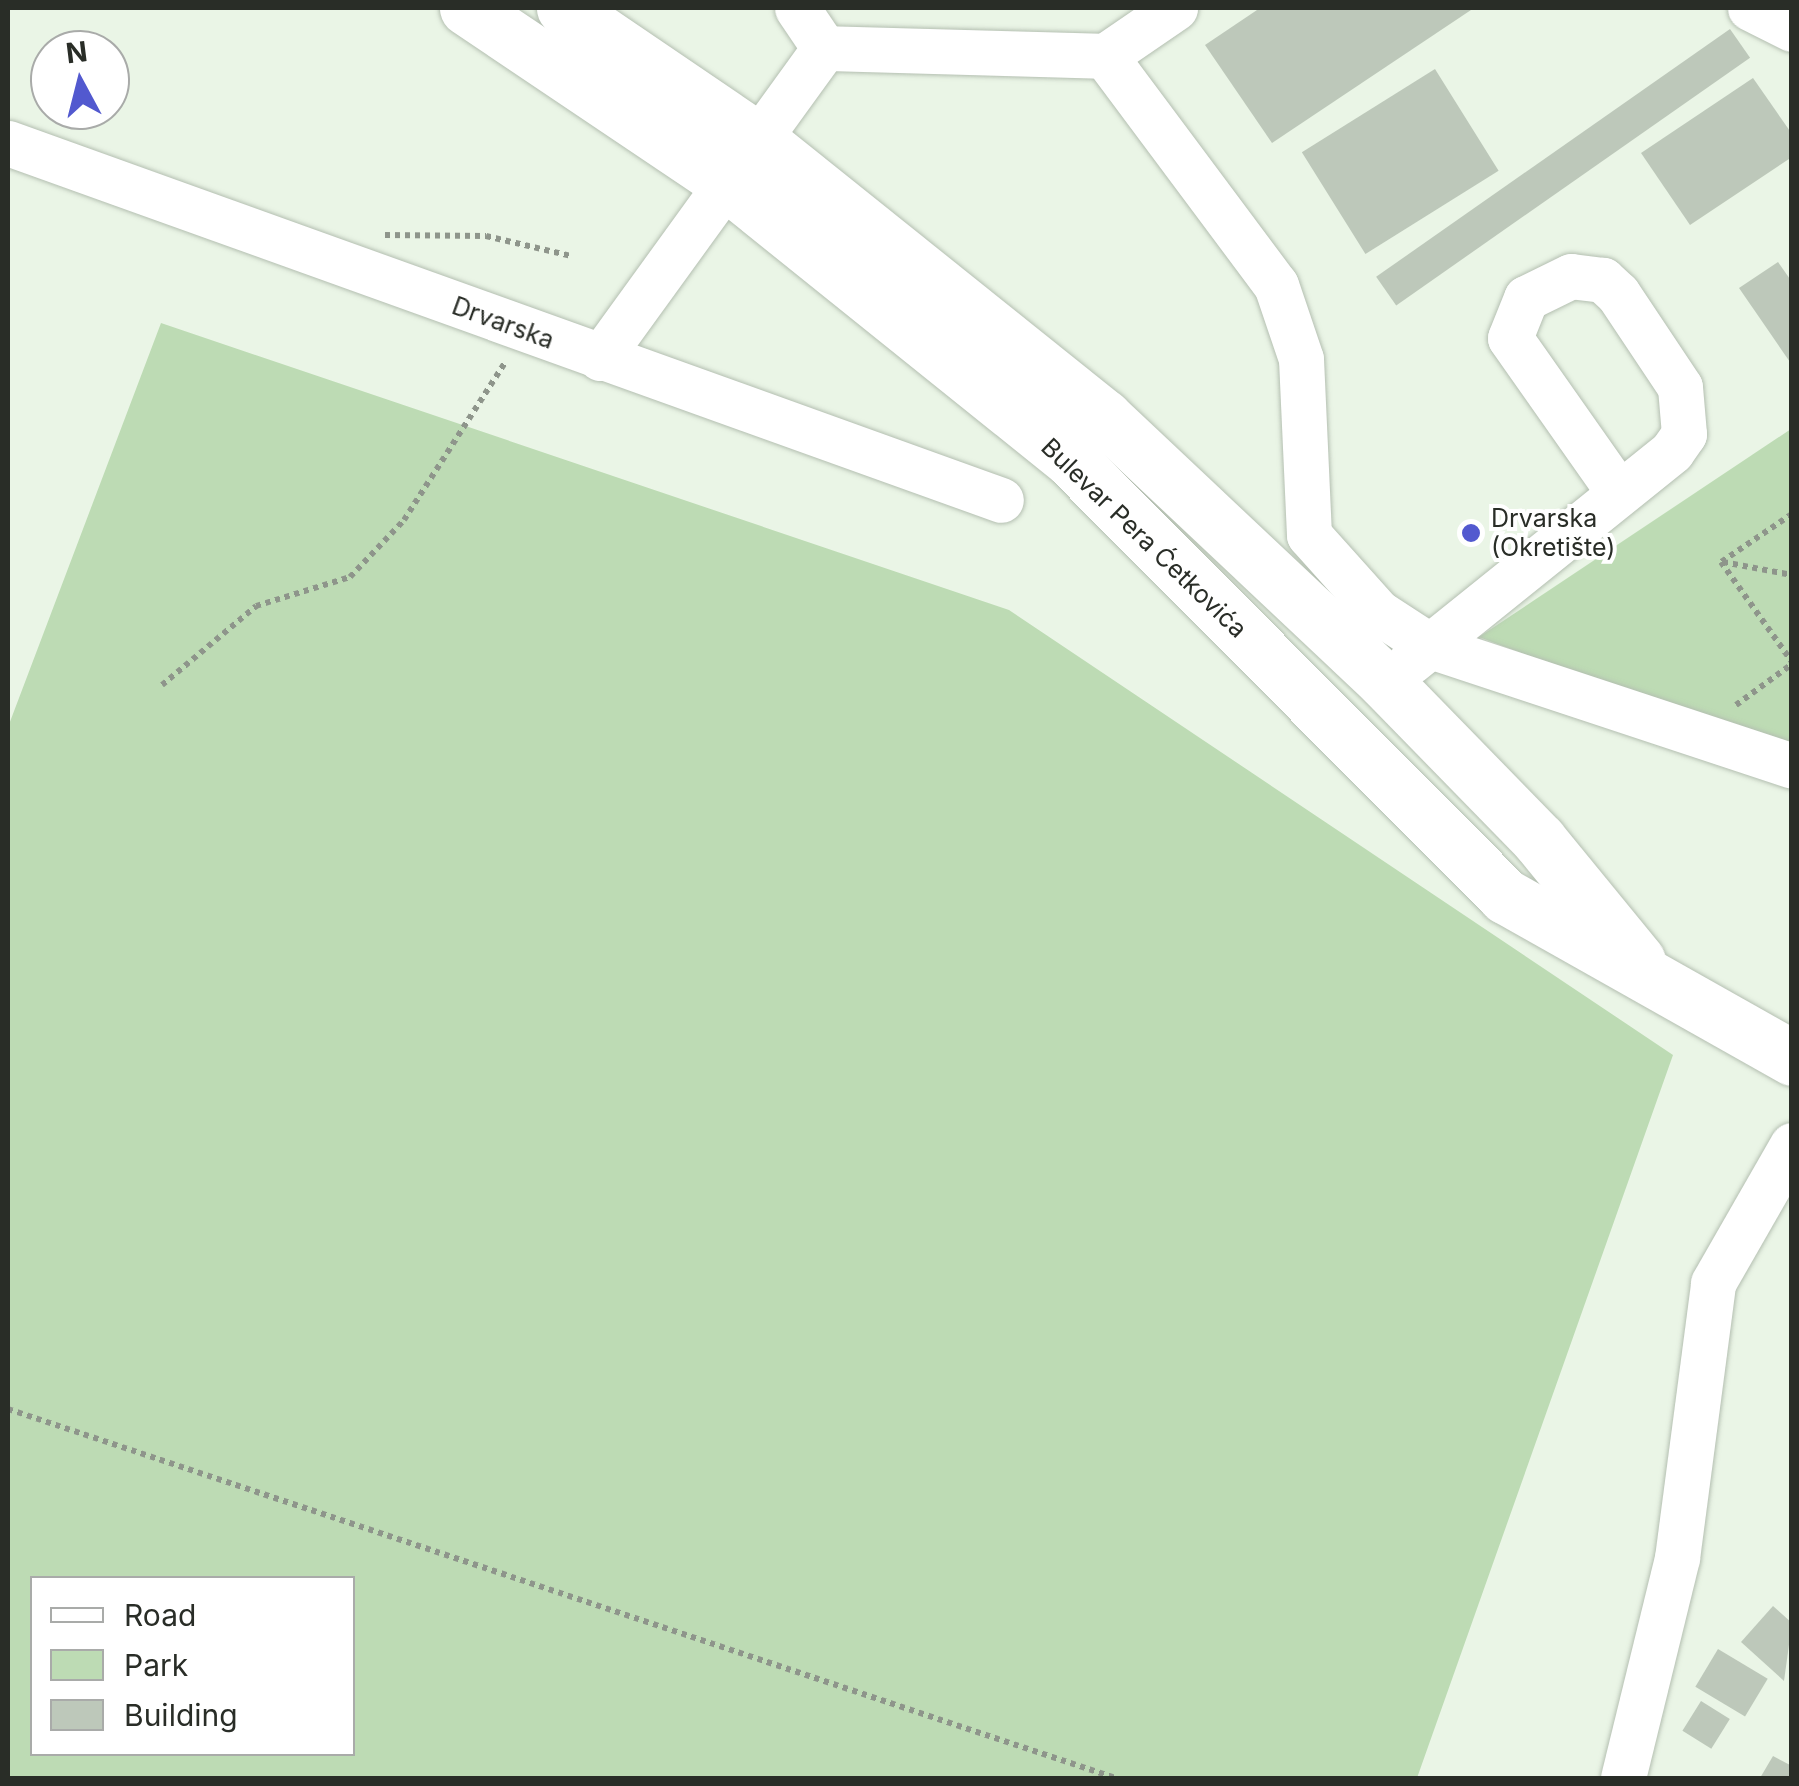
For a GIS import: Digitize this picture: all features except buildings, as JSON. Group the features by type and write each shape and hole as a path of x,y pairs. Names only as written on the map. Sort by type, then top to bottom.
{"main road":[{"name":"Bulevar Pera Ćetkovića","path":"467,8 726,183 1070,459 1505,896 1792,1058"},
{"name":"Bulevar Pera Ćetkovića","path":"564,8 758,139 1104,416 1386,682 1539,840 1656,982"}],"street":[{"path":"797,8 824,48"},
{"path":"824,48 1105,56 1175,8"},
{"path":"1750,8 1792,30"},
{"path":"600,358 824,48"},
{"path":"1105,56 1276,285 1292,320 1306,408 1308,535 1378,612 1430,646 1792,766"},
{"name":"Drvarska","path":"8,142 525,332 1000,500"},
{"path":"1386,682 1618,490 1672,451 1688,410 1618,294 1604,280 1571,276 1526,298 1510,338 1618,490"},
{"path":"1623,1778 1678,1558 1714,1283 1792,1145"}],"path":[{"path":"345,266 368,240 393,233 486,236 571,256"},
{"path":"162,685 256,606 350,577 404,520 525,332"},
{"path":"1722,562 1792,514"},
{"path":"1722,562 1792,575"},
{"path":"1696,734 1792,663 1722,562"},
{"path":"8,1408 1116,1778"}],"green space":[{"path":"161,323 1009,610 1673,1055 1417,1778 8,1778 8,727"},
{"path":"1791,429 1791,754 1479,637"}],"place":[{"name":"Drvarska (Okretište)","path":"1471,533"}]}
